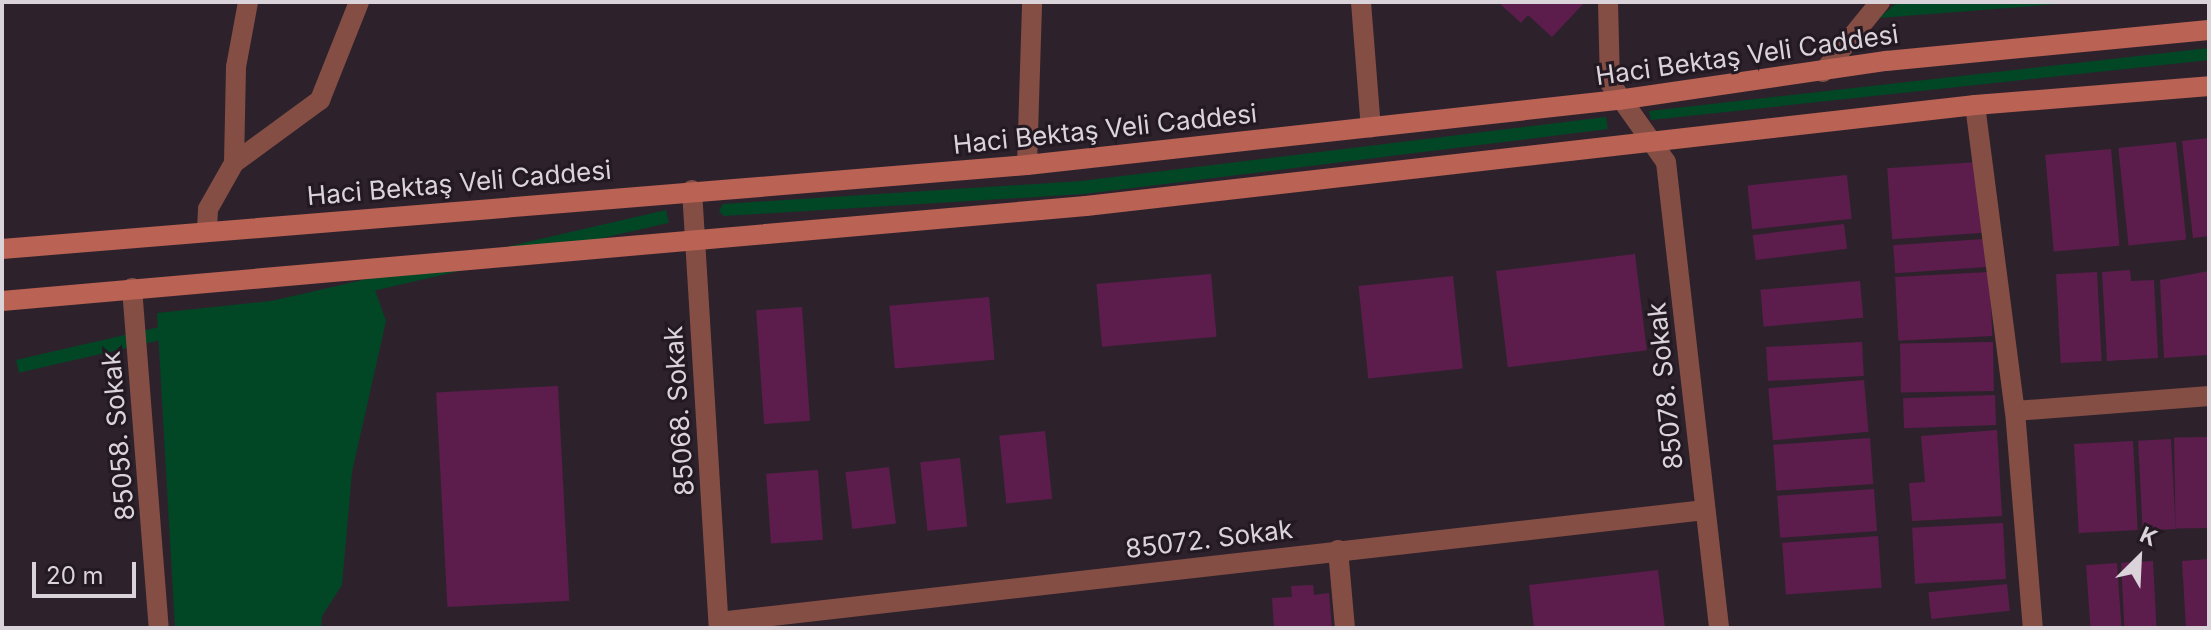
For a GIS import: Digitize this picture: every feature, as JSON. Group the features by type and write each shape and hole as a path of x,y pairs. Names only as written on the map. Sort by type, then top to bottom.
{"main road":[{"name":"Haci Bektaş Veli Caddesi","path":"2,249 207,229 1027,165 1618,100 1886,61 2209,30"},
{"path":"2,301 1086,206 1975,105 2209,86"}],"street":[{"path":"234,163 236,67 248,2"},
{"path":"207,229 208,209 234,163 320,100 359,2"},
{"path":"1027,165 1032,2"},
{"path":"1361,2 1371,128"},
{"path":"1608,2 1610,83 1618,100"},
{"path":"1823,72 1880,2"},
{"name":"85078. Sokak","path":"1618,100 1666,162 1719,628"},
{"path":"1975,105 2015,411 2033,628"},
{"name":"85068. Sokak","path":"692,190 719,625"},
{"name":"85058. Sokak","path":"132,288 159,628"},
{"path":"2015,411 2209,396"},
{"name":"85072. Sokak","path":"719,625 1338,550 1705,510"},
{"path":"1338,550 1345,628"}],"green space":[{"path":"1898,2 2058,2 2058,4 1879,18"},
{"path":"2209,48 2209,60 1651,120 1649,111"},
{"path":"1606,117 1608,129 1084,194 724,216 719,211 723,204 1081,181"},
{"path":"666,210 669,223 19,373 16,360"},
{"path":"375,290 386,321 352,472 342,585 322,616 321,628 175,628 157,313"}],"building":[{"path":"1498,2 1585,2 1552,37 1528,15 1521,23"},
{"path":"2209,138 2209,236 2193,238 2182,141"},
{"path":"2176,142 2186,239 2129,246 2118,148"},
{"path":"2111,149 2119,246 2054,251 2045,155"},
{"path":"1978,162 1983,233 1892,239 1887,168"},
{"path":"1847,175 1852,219 1752,229 1748,185"},
{"path":"1844,224 1847,249 1756,260 1753,235"},
{"path":"1984,239 1986,267 1895,273 1893,245"},
{"path":"1635,254 1647,350 1508,367 1496,271"},
{"path":"2130,270 2131,281 2154,280 2158,358 2107,361 2102,272"},
{"path":"2209,271 2209,355 2164,358 2160,280"},
{"path":"1989,272 1992,336 1898,341 1895,277"},
{"path":"2097,272 2102,361 2061,363 2056,274"},
{"path":"1211,274 1216,337 1102,347 1096,284"},
{"path":"1453,276 1463,368 1368,378 1359,286"},
{"path":"1860,281 1863,318 1764,327 1760,290"},
{"path":"989,297 994,360 895,368 889,306"},
{"path":"802,307 810,421 764,424 756,310"},
{"path":"1862,342 1864,376 1768,381 1766,347"},
{"path":"1993,342 1994,391 1901,393 1900,344"},
{"path":"1864,380 1869,432 1773,440 1768,388"},
{"path":"558,386 569,601 447,607 436,392"},
{"path":"1995,395 1996,425 1904,428 1903,398"},
{"path":"1997,430 2002,516 1912,521 1909,483 1925,482 1921,436"},
{"path":"1045,431 1052,499 1006,503 999,436"},
{"path":"2207,437 2209,528 2176,529 2174,438"},
{"path":"1870,438 1873,484 1776,491 1773,445"},
{"path":"2171,439 2176,529 2143,531 2138,441"},
{"path":"2133,441 2138,530 2079,533 2074,444"},
{"path":"960,458 967,527 927,531 920,462"},
{"path":"889,467 896,524 852,529 845,472"},
{"path":"818,470 823,540 771,543 766,474"},
{"path":"1874,489 1877,531 1780,538 1777,496"},
{"path":"2003,523 2006,579 1915,584 1912,528"},
{"path":"1878,536 1882,588 1786,595 1782,543"},
{"path":"2209,559 2209,628 2186,628 2182,561"},
{"path":"2153,561 2157,628 2124,628 2121,563"},
{"path":"2117,563 2122,628 2090,628 2086,565"},
{"path":"1658,570 1665,628 1534,628 1529,585"},
{"path":"2007,584 2010,611 1931,619 1928,592"},
{"path":"1313,585 1314,595 1329,593 1332,628 1274,628 1272,598 1292,597 1291,586"}]}
